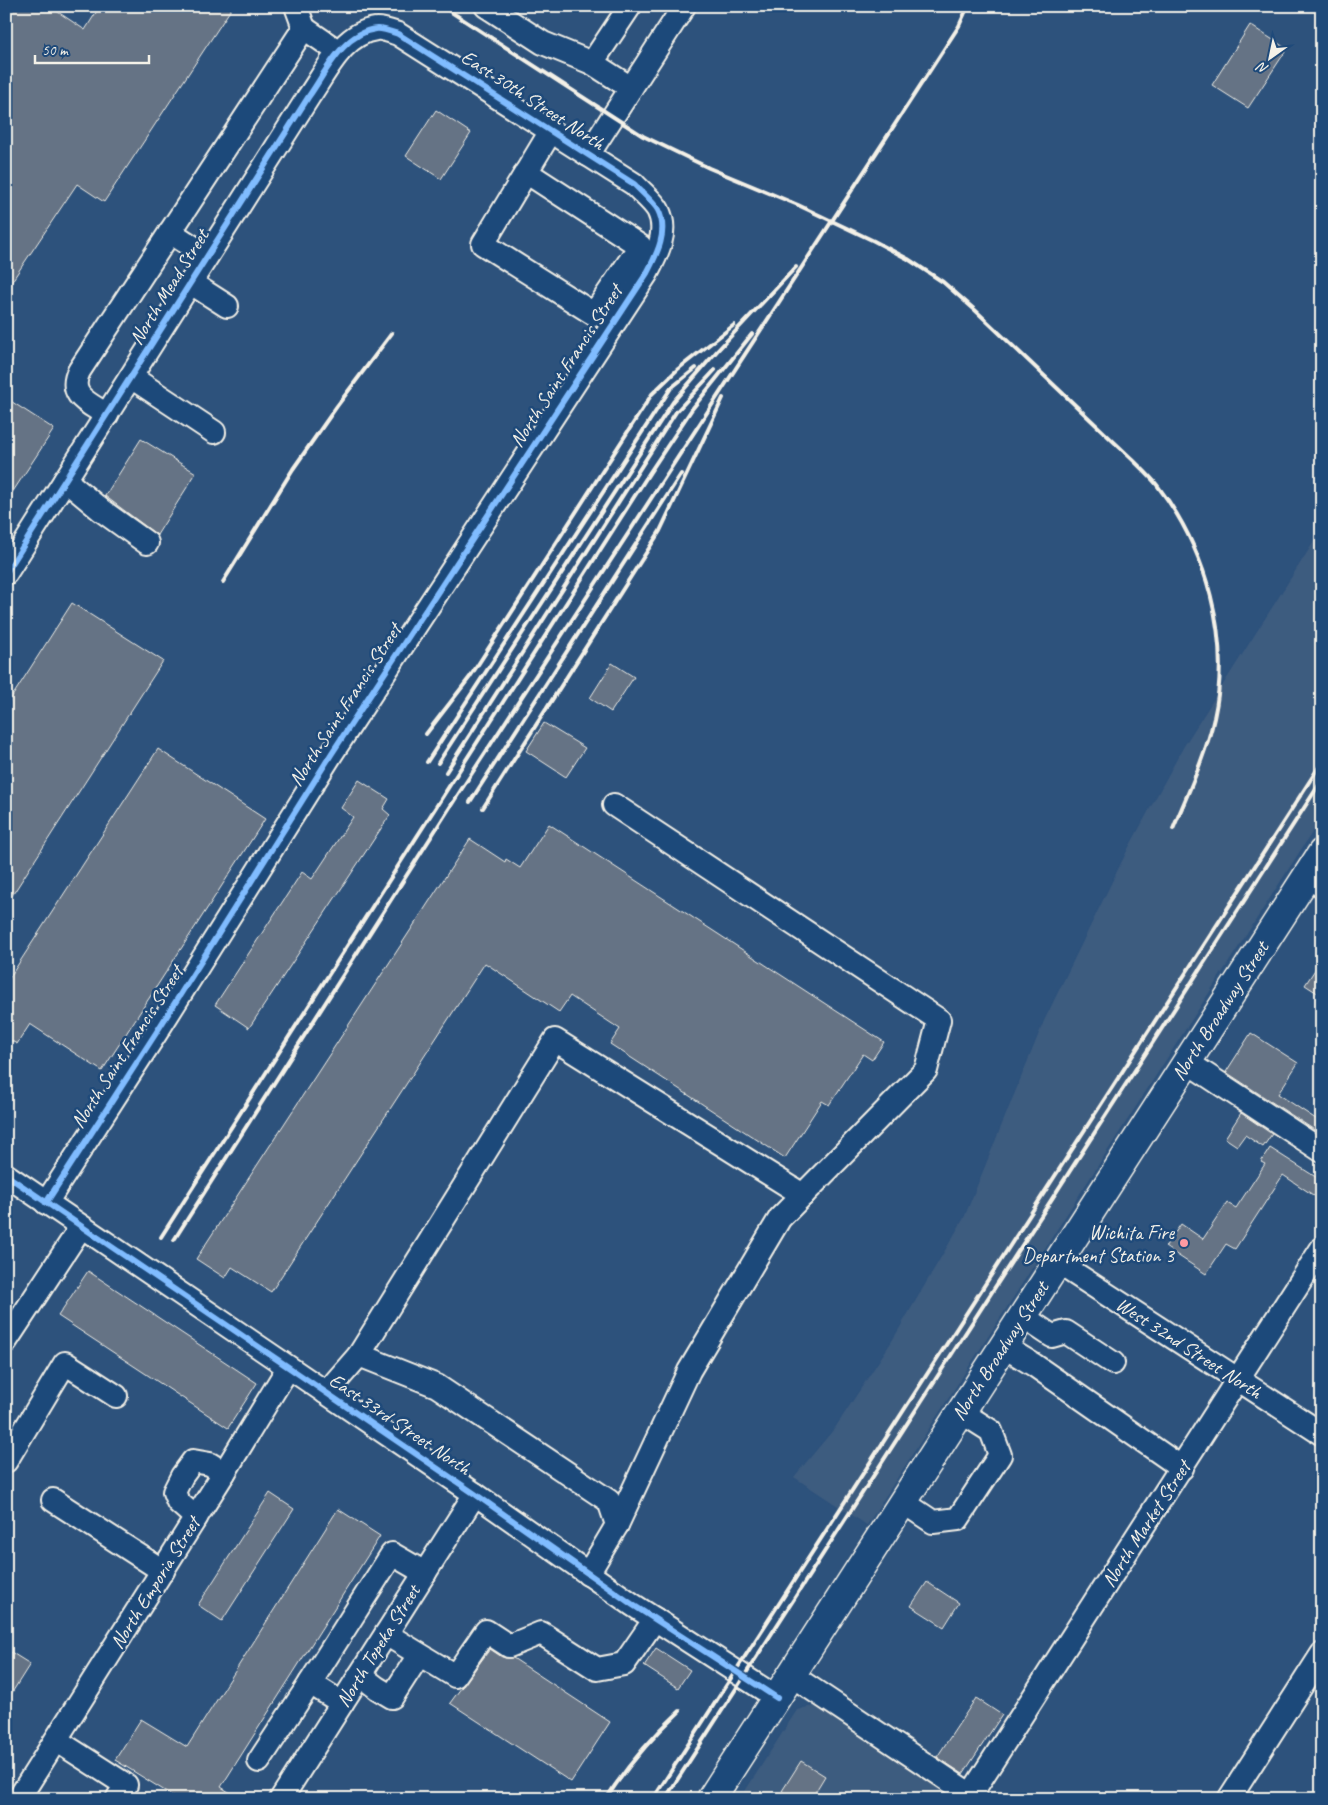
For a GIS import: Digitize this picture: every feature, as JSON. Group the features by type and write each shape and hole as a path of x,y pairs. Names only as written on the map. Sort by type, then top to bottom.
{"main road":[{"name":"North Broadway Street","path":"711,1799 1186,1062 1314,881 1322,853"}],"street":[{"path":"296,6 304,28 339,52"},
{"path":"486,6 543,44 592,63 631,88"},
{"path":"592,63 630,6"},
{"path":"588,155 684,6"},
{"path":"107,415 78,395 74,387 75,379 304,28"},
{"name":"East 30th Street North","path":"369,31 377,29 398,34 634,184 658,210 661,223"},
{"name":"North Mead Street","path":"6,573 339,52 356,35 369,31"},
{"path":"526,172 640,246 594,314 483,244 526,172 551,131"},
{"name":"North Saint Francis Street","path":"46,1203 156,1033 332,753 647,273 660,249 661,223"},
{"path":"170,232 207,256"},
{"path":"190,283 227,306"},
{"path":"131,377 214,432"},
{"path":"65,480 101,510 148,542"},
{"path":"588,1574 617,1525 689,1371 780,1218 926,1070 939,1020 614,805"},
{"path":"326,1393 359,1354 555,1040 803,1195"},
{"path":"1186,1062 1322,1151"},
{"name":"East 33rd Street North","path":"6,1175 474,1494 588,1574 777,1698"},
{"path":"6,1341 81,1227"},
{"name":"North Market Street","path":"972,1797 1322,1248"},
{"name":"West 32nd Street North","path":"1057,1262 1322,1434"},
{"path":"1022,1316 1052,1336 1066,1332 1113,1363"},
{"path":"1003,1346 1034,1365 1182,1468"},
{"path":"359,1354 437,1386 609,1500 617,1525"},
{"path":"6,1461 65,1363 116,1396"},
{"name":"North Emporia Street","path":"16,1795 56,1740 288,1368"},
{"path":"903,1502 933,1522 958,1519 1000,1455 991,1431 961,1412"},
{"path":"196,1518 178,1502 174,1492 182,1476 193,1461 210,1464 224,1473"},
{"name":"North Topeka Street","path":"286,1797 342,1703 474,1494"},
{"path":"53,1500 162,1571"},
{"path":"259,1761 392,1554 425,1573"},
{"path":"386,1634 456,1676 486,1631 509,1646 541,1633 597,1669 624,1664 655,1618"},
{"path":"1229,1799 1322,1654"},
{"path":"360,1675 376,1688 392,1697 419,1655"},
{"path":"792,1675 972,1797"},
{"path":"310,1683 342,1703"},
{"path":"56,1740 126,1785 117,1799"}],"shaded area":[{"path":"1322,529 1322,817 867,1525 794,1477 835,1428 892,1341 964,1218 1044,1021 1128,849 1184,746"},
{"path":"821,1706 954,1799 740,1799 797,1710"}],"building":[{"path":"6,6 49,6 85,30 100,6 233,6 104,202 77,184 6,290"},
{"path":"1250,25 1287,49 1248,108 1212,85"},
{"path":"436,110 471,133 441,179 406,156"},
{"path":"6,398 54,429 6,502"},
{"path":"141,439 196,473 157,535 105,496"},
{"path":"72,603 163,661 6,905 6,706"},
{"path":"612,663 634,677 611,712 590,698"},
{"path":"544,723 585,748 566,777 526,751"},
{"path":"158,749 265,819 102,1071 30,1024 17,1044 6,1038 6,983"},
{"path":"359,780 389,799 383,809 390,815 249,1028 215,1005 302,872 312,879 353,817 341,808"},
{"path":"549,824 884,1042 872,1060 863,1054 829,1105 822,1101 785,1158 610,1044 620,1029 570,996 559,1012 485,963 271,1292 232,1267 225,1278 196,1259 470,839 505,862 506,859 520,868"},
{"path":"1322,959 1322,996 1305,985"},
{"path":"1251,1033 1298,1063 1278,1094 1322,1123 1322,1135 1226,1072"},
{"path":"1241,1113 1272,1134 1263,1147 1245,1135 1237,1146 1225,1138"},
{"path":"1270,1148 1322,1181 1322,1201 1283,1175 1235,1249 1226,1244 1206,1274 1165,1247 1181,1224 1203,1239 1227,1203 1236,1208 1265,1164 1261,1162"},
{"path":"88,1271 257,1383 228,1428 58,1316"},
{"path":"270,1493 294,1509 222,1621 198,1605"},
{"path":"338,1509 380,1536 221,1787 240,1799 178,1799 115,1760 141,1719 187,1747"},
{"path":"927,1582 959,1603 944,1627 911,1606"},
{"path":"656,1648 690,1670 678,1688 644,1666"},
{"path":"6,1649 30,1664 6,1702"},
{"path":"490,1649 502,1657 513,1658 610,1722 571,1782 450,1703"},
{"path":"976,1698 1002,1715 963,1774 937,1757"},
{"path":"801,1761 825,1776 811,1799 793,1799 782,1791"}],"railway":[{"path":"442,6 643,136 709,168 798,205 874,241 908,259 943,282 975,310 1151,478 1174,510 1189,537 1201,566 1211,596 1217,626 1220,657 1219,688 1211,732 1196,775 1173,829"},
{"path":"174,1240 461,790 959,26 968,6"},
{"path":"438,763 673,402 717,351 796,267"},
{"path":"426,734 470,677 652,394 678,369 734,325"},
{"path":"223,582 293,469 337,406 392,333"},
{"path":"161,1237 650,472 692,409 752,334"},
{"path":"427,762 671,388 696,368"},
{"path":"446,772 676,412 715,370"},
{"path":"483,808 660,531 723,398"},
{"path":"470,802 681,474"},
{"path":"653,1799 1322,762"},
{"path":"665,1799 1322,780"},
{"path":"606,1799 640,1752 680,1711"}],"cycle path":[{"path":"6,573 322,76 345,46 364,32 376,29 398,34 634,184 658,210 661,218 662,234 658,250 647,273 332,753 156,1033 46,1203"},
{"path":"6,1175 475,1494 633,1605 777,1698"}],"place":[{"name":"Wichita Fire Department Station 3","path":"1184,1243"}]}
